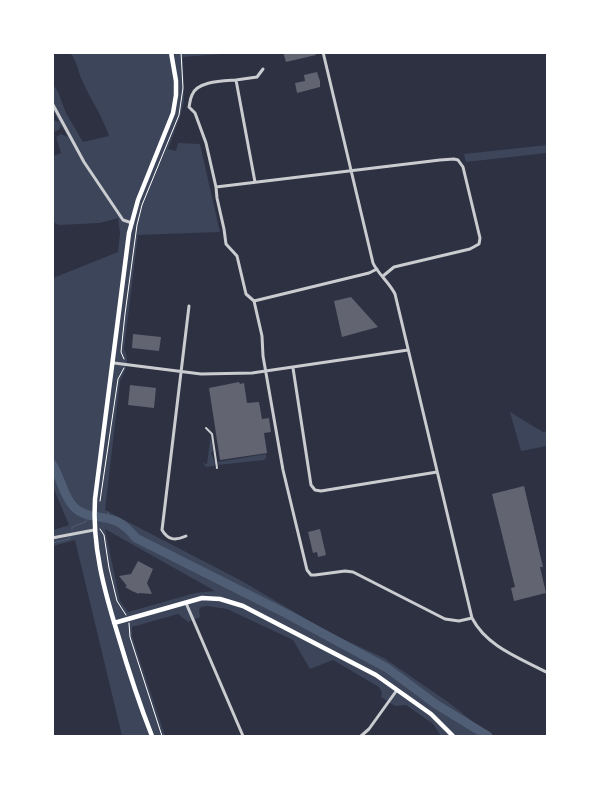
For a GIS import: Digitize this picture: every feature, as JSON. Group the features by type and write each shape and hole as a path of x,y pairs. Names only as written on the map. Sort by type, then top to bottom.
{"main road":[{"path":"152,736 134,690 114,624 103,581 96,527 123,279 132,223 144,184 173,113 176,81 171,52"},
{"path":"114,624 185,602 207,598 235,603 376,675 436,718 453,736"}],"street":[{"path":"323,52 373,262 395,294 472,618 482,633 493,644 548,673"},
{"path":"263,69 257,77 212,83 196,89 192,94 189,107 195,113 203,131 216,187 226,244 237,256 246,294 254,301 262,336 263,356 285,480 307,570 311,575 315,576 345,571 353,572 445,619 459,621 472,618"},
{"path":"236,80 255,182"},
{"path":"52,104 84,162 123,220 132,223"},
{"path":"216,187 458,160 463,168 480,238 478,244 470,249 394,267 383,276"},
{"path":"254,301 369,273 377,269"},
{"path":"186,536 179,540 171,539 162,530 189,306"},
{"path":"114,363 209,374 293,368 408,350"},
{"path":"293,368 306,452 312,485 315,490 321,491 438,472"},
{"path":"206,428 212,434 217,468"},
{"path":"52,538 96,527"},
{"path":"185,602 243,736"},
{"path":"361,736 369,729 397,689"}],"path":[{"path":"97,505 102,490 118,379 123,370 125,360 121,352 124,314 137,225 142,205 179,115 183,88 181,52"},
{"path":"96,527 104,535 107,560 117,601 128,620 130,637 162,736"}],"shaded area":[{"path":"70,53 236,53 183,57 184,101 168,149 176,151 178,143 200,144 220,232 138,235 124,349 127,358 120,381 105,510 240,580 330,633 384,658 448,702 491,736 441,736 433,724 406,705 395,706 381,697 382,693 379,687 333,660 310,669 293,640 227,609 207,606 201,607 199,610 200,617 188,622 178,614 132,627 132,636 165,736 122,736 75,540 53,546 53,530 69,525 53,487 53,278 118,252 120,233 118,218 100,223 59,225 53,222 53,156 61,153 56,137 61,134 68,137 61,125 59,130 53,132 53,120 59,122 53,110 53,84 66,113 83,142 109,136","holes":["105,529 215,591 195,593 128,612 120,601"]},
{"path":"547,145 547,153 466,162 464,154"},
{"path":"510,412 543,432 547,431 547,446 521,451"},
{"path":"206,439 212,441 213,451 211,453 215,463 214,466 206,467 203,463 207,464 210,441"},
{"path":"266,454 264,460 218,465 217,462"}],"building":[{"path":"283,52 315,52 316,55 286,62"},
{"path":"317,72 320,87 297,93 295,83 305,81 304,75"},
{"path":"351,297 378,327 342,337 334,301"},
{"path":"133,334 161,337 159,351 132,348"},
{"path":"239,382 240,384 244,383 247,403 259,402 262,419 269,418 271,432 264,433 267,453 220,460 209,388"},
{"path":"130,385 156,388 154,408 128,405"},
{"path":"524,486 543,567 540,567 546,593 514,601 511,588 515,587 492,494"},
{"path":"320,529 326,555 318,557 317,552 313,553 308,532"},
{"path":"138,561 153,569 147,583 152,594 139,594 132,591 125,587 127,586 119,576 131,574"}],"waterway":[{"path":"52,464 70,503 79,511 118,522 126,527 136,538 287,614 387,668 437,705 488,736"},
{"path":"108,512 108,518"},
{"path":"72,530 72,527 85,522 90,515"},
{"path":"52,543 71,537"}]}
